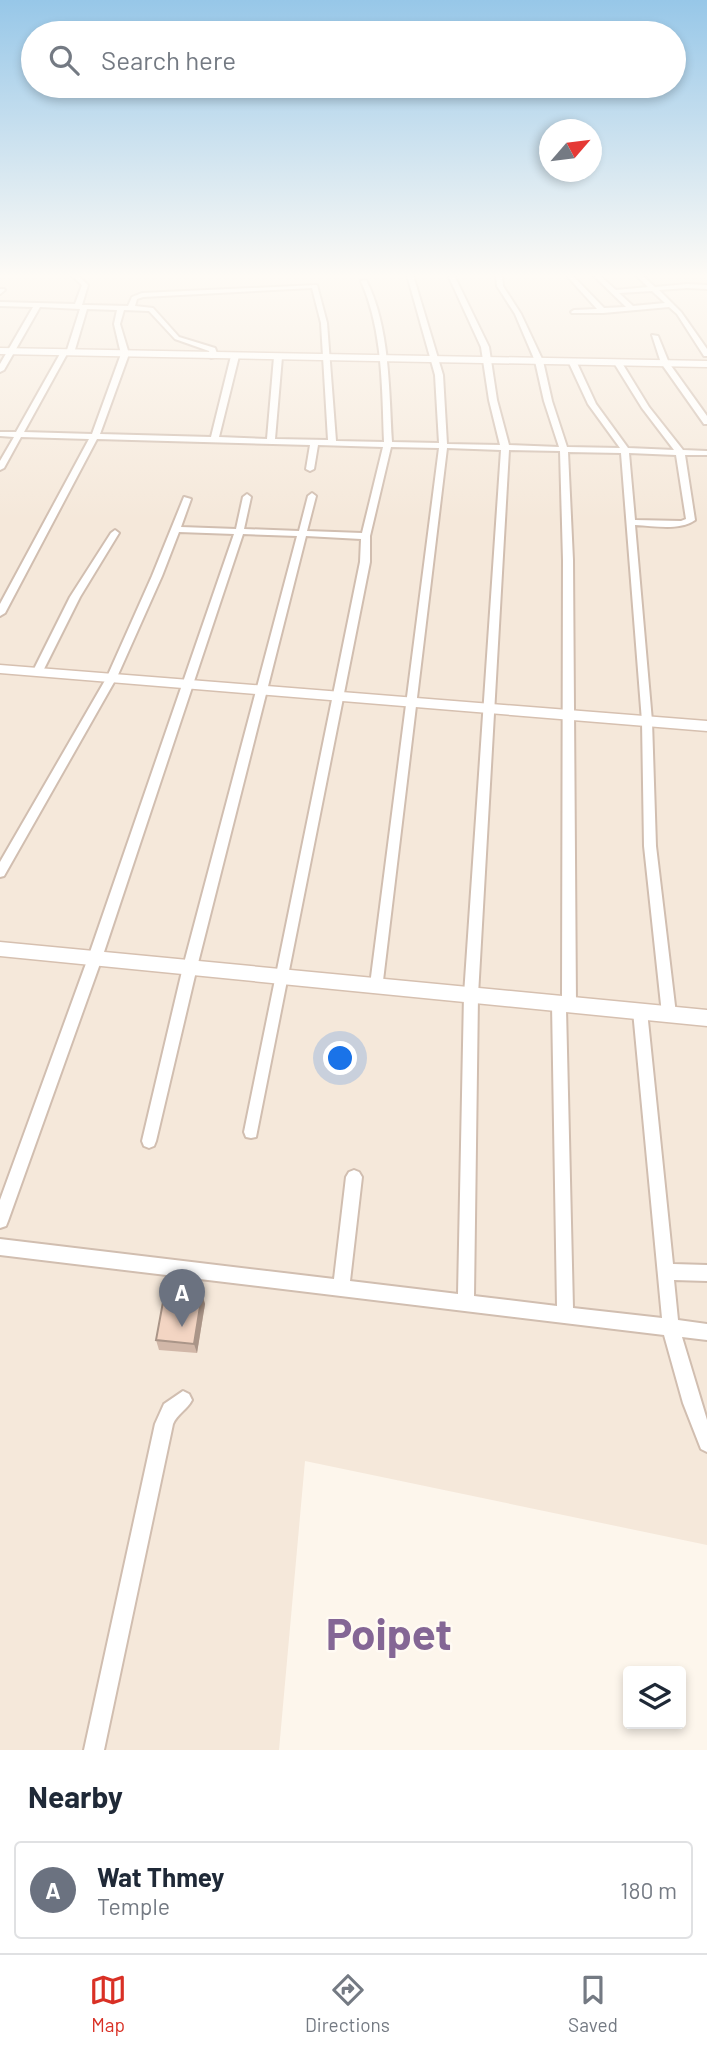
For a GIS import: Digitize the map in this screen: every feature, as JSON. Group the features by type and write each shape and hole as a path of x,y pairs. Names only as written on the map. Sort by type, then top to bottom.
{"street":[{"path":"0,468 66,357"},
{"path":"0,613 95,436 124,357"},
{"path":"215,439 235,357"},
{"path":"264,357 707,364"},
{"path":"271,441 278,357"},
{"path":"466,1304 471,995 505,447 487,357"},
{"path":"537,357 564,449 568,560 569,715 564,1004 565,1316"},
{"path":"663,357 707,422"},
{"path":"327,358 332,442"},
{"path":"251,1132 365,562 366,536 388,444 384,359"},
{"path":"377,985 414,703 443,445 439,375 435,359"},
{"path":"573,363 592,404 625,450 647,721 650,846 669,1014"},
{"path":"618,363 646,408 680,452 691,520 682,524 631,522"},
{"path":"0,434 707,453"},
{"path":"310,470 315,441"},
{"path":"149,1141 190,967 312,496"},
{"path":"0,1222 94,958 239,533 247,497"},
{"path":"0,873 112,677 157,576 187,499"},
{"path":"174,529 366,536"},
{"path":"38,671 75,597 115,533"},
{"path":"0,669 707,726"},
{"path":"0,949 707,1018"},
{"path":"640,1011 671,1329 692,1403 707,1443"},
{"path":"341,1289 354,1177"},
{"path":"0,1247 707,1332"},
{"path":"665,1272 707,1273"},
{"path":"94,1750 164,1424 170,1410 183,1400"}],"shaded area":[{"path":"0,357 707,357 707,1545 305,1461 279,1750 0,1750"}],"building":[{"path":"165,1291 202,1294 194,1344 156,1340"}],"place":[{"name":"Wat Thmey","path":"182,1327"}],"district":[{"name":"Poipet","path":"389,1632"}]}
